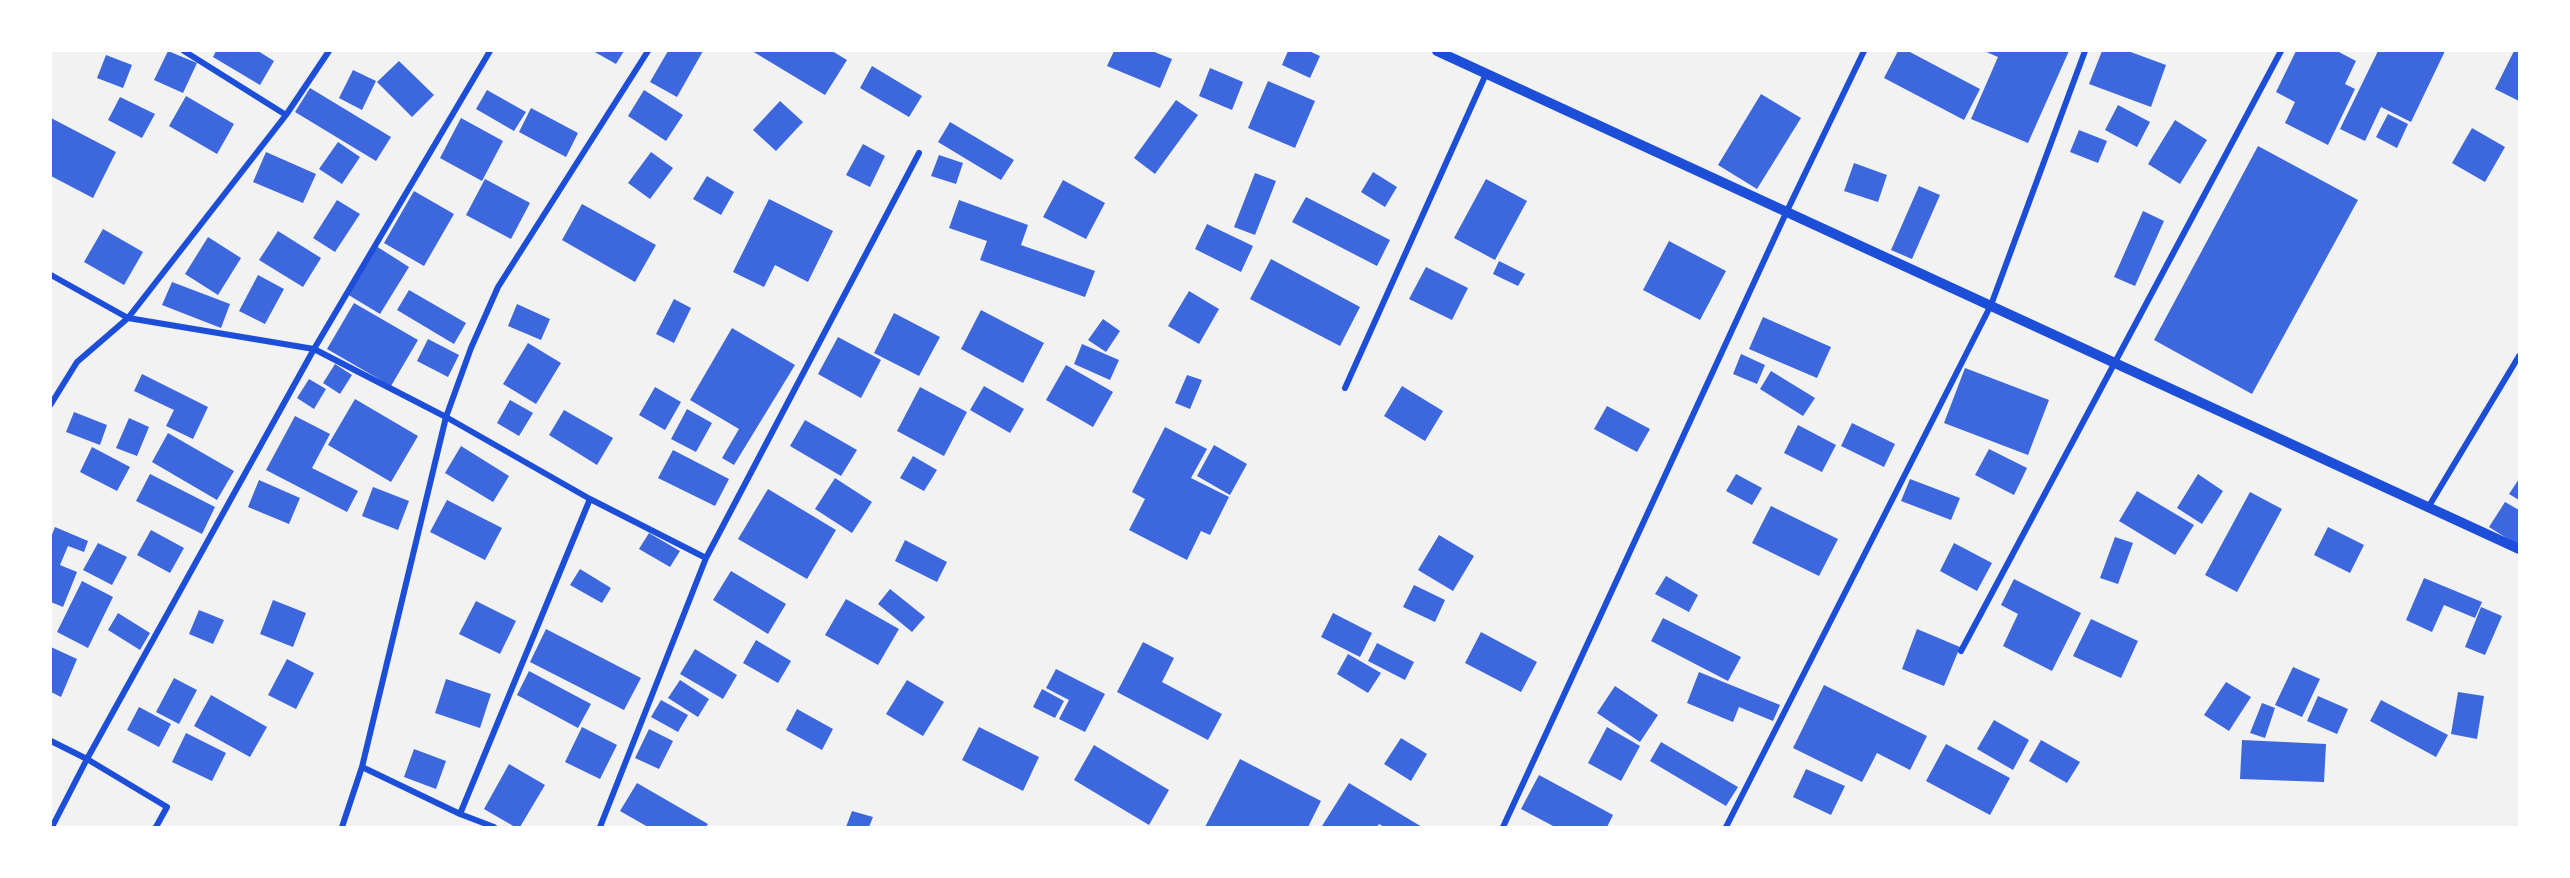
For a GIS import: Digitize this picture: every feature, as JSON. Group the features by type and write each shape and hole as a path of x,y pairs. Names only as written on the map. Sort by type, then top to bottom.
{"street":[{"path":"184,51 286,116"},
{"path":"51,404 77,362 128,318 286,116 329,51"},
{"path":"52,827 87,759 314,349 489,51"},
{"path":"342,827 362,766 446,417 471,348 498,287 648,51"},
{"path":"1437,51 2519,549"},
{"path":"1503,827 1786,213 1864,51"},
{"path":"1726,827 1991,305 2085,51"},
{"path":"1961,651 2281,51"},
{"path":"1345,388 1486,74"},
{"path":"600,827 706,558 919,153"},
{"path":"51,275 128,318 314,349 446,417 590,499 706,558"},
{"path":"2429,506 2519,357"},
{"path":"460,814 590,499"},
{"path":"51,741 87,759 167,807 156,827"},
{"path":"362,766 460,814 494,827"}],"building":[{"path":"168,51 197,63 183,93 154,80"},
{"path":"216,51 258,51 274,61 260,85 213,57"},
{"path":"593,51 624,51 616,64"},
{"path":"668,51 703,51 677,97 650,82"},
{"path":"752,51 832,51 847,60 825,95"},
{"path":"1114,51 1152,51 1172,59 1160,88 1107,66"},
{"path":"1288,51 1309,51 1320,56 1310,78 1282,65"},
{"path":"1898,51 1908,51 1980,89 1964,120 1884,78"},
{"path":"1984,51 2069,51 2028,143 1971,119 1998,57"},
{"path":"2102,51 2128,51 2166,65 2151,107 2089,84"},
{"path":"2296,51 2337,51 2356,61 2345,84 2355,89 2328,145 2285,123 2295,102 2276,92"},
{"path":"2378,51 2445,51 2411,122 2381,107 2365,141 2340,129"},
{"path":"2514,51 2519,51 2519,101 2495,89"},
{"path":"106,55 132,65 123,88 97,78"},
{"path":"399,61 434,95 412,117 377,82"},
{"path":"872,66 922,96 909,117 860,88"},
{"path":"1210,68 1243,82 1232,110 1199,96"},
{"path":"353,70 376,81 362,110 339,98"},
{"path":"1268,81 1315,101 1295,148 1248,128"},
{"path":"310,88 391,137 376,161 295,112"},
{"path":"487,90 526,112 514,131 476,109"},
{"path":"644,90 683,115 666,141 628,116"},
{"path":"1761,94 1801,118 1757,189 1718,165"},
{"path":"186,96 234,124 217,154 169,126"},
{"path":"120,97 155,114 142,138 108,120"},
{"path":"1176,100 1198,115 1155,174 1134,158"},
{"path":"780,101 803,122 776,151 753,130"},
{"path":"2118,105 2150,122 2137,147 2105,130"},
{"path":"531,108 578,133 566,157 519,132"},
{"path":"2388,114 2408,124 2397,148 2376,137"},
{"path":"51,118 116,152 93,198 51,176"},
{"path":"461,118 503,141 482,181 440,158"},
{"path":"2175,120 2207,140 2180,184 2148,164"},
{"path":"950,122 1014,160 1001,180 938,142"},
{"path":"2472,128 2505,147 2485,182 2452,163"},
{"path":"2079,130 2107,141 2098,163 2070,152"},
{"path":"338,142 360,157 342,184 319,169"},
{"path":"863,144 885,156 870,187 846,175"},
{"path":"2258,146 2358,200 2252,394 2154,340"},
{"path":"266,152 316,174 303,203 253,182"},
{"path":"651,152 673,168 650,199 628,183"},
{"path":"939,155 963,163 956,184 931,176"},
{"path":"1854,163 1887,175 1878,202 1844,191"},
{"path":"1373,172 1397,187 1385,207 1361,192"},
{"path":"1255,173 1276,181 1255,235 1234,227"},
{"path":"707,176 734,192 721,215 693,199"},
{"path":"485,179 530,203 511,239 466,215"},
{"path":"1486,179 1527,201 1495,260 1454,238"},
{"path":"1063,180 1105,203 1086,239 1043,217"},
{"path":"1919,186 1940,195 1912,259 1891,250"},
{"path":"414,191 454,214 424,266 384,243"},
{"path":"1306,197 1390,240 1377,266 1292,222"},
{"path":"769,199 833,231 808,282 775,265 764,287 733,272"},
{"path":"337,200 360,214 335,252 313,238"},
{"path":"959,200 1028,225 1021,245 1095,271 1085,297 980,260 987,241 949,228"},
{"path":"582,204 656,245 635,282 562,240"},
{"path":"2143,211 2164,221 2135,286 2114,277"},
{"path":"1207,224 1253,246 1241,272 1195,249"},
{"path":"103,229 143,252 124,285 84,262"},
{"path":"278,231 321,258 303,287 259,260"},
{"path":"208,237 241,258 218,295 185,274"},
{"path":"1669,241 1726,271 1700,320 1643,290"},
{"path":"376,246 409,267 380,314 347,294"},
{"path":"1271,259 1360,307 1340,346 1250,299"},
{"path":"1499,261 1525,274 1518,286 1493,274"},
{"path":"1426,267 1468,288 1452,320 1409,299"},
{"path":"258,275 284,289 265,324 239,311"},
{"path":"172,282 230,304 221,328 162,305"},
{"path":"409,290 466,323 454,344 397,310"},
{"path":"1189,291 1219,309 1199,344 1168,326"},
{"path":"674,299 691,308 674,343 656,334"},
{"path":"354,303 418,340 391,386 327,349"},
{"path":"517,304 550,319 541,340 508,326"},
{"path":"981,310 1044,343 1023,383 961,349"},
{"path":"894,313 940,337 919,376 874,353"},
{"path":"1763,317 1831,347 1817,378 1749,349"},
{"path":"1103,319 1120,331 1106,352 1088,340"},
{"path":"732,328 795,365 734,465 722,458 739,429 690,400"},
{"path":"838,337 881,360 861,398 818,374"},
{"path":"428,339 459,355 448,377 417,361"},
{"path":"528,343 561,363 536,404 503,384"},
{"path":"1082,344 1119,360 1110,380 1074,364"},
{"path":"1741,354 1765,365 1757,384 1733,374"},
{"path":"335,364 352,375 340,394 323,383"},
{"path":"1066,365 1113,392 1093,427 1046,400"},
{"path":"1965,368 2049,400 2028,455 1944,423"},
{"path":"1771,371 1815,398 1803,416 1760,389"},
{"path":"142,374 208,407 193,439 166,426 174,410 134,391"},
{"path":"1187,375 1202,380 1190,409 1175,403"},
{"path":"309,379 326,389 314,409 297,398"},
{"path":"984,386 1024,409 1010,433 970,410"},
{"path":"1402,386 1443,411 1425,441 1384,416"},
{"path":"655,387 681,402 665,430 639,415"},
{"path":"920,387 967,412 944,456 897,431"},
{"path":"355,399 418,436 391,482 328,445"},
{"path":"510,400 533,413 519,436 497,423"},
{"path":"1607,406 1650,429 1637,452 1594,429"},
{"path":"687,409 712,423 696,452 671,439"},
{"path":"564,410 613,438 597,465 549,435"},
{"path":"74,412 107,425 100,445 66,432"},
{"path":"295,416 330,434 312,468 358,491 347,512 266,470"},
{"path":"129,418 149,427 137,456 116,448"},
{"path":"805,420 857,450 841,476 790,446"},
{"path":"1852,423 1895,444 1884,467 1841,446"},
{"path":"1798,425 1836,445 1822,472 1784,453"},
{"path":"1165,427 1207,449 1191,478 1229,497 1210,535 1201,531 1187,560 1129,530 1145,499 1132,492"},
{"path":"168,433 234,471 217,500 152,462"},
{"path":"1214,445 1247,464 1230,495 1197,476"},
{"path":"461,446 509,476 493,502 445,473"},
{"path":"92,447 130,467 117,491 80,472"},
{"path":"1989,449 2027,468 2014,495 1975,475"},
{"path":"673,450 729,479 715,506 658,478"},
{"path":"913,456 937,470 924,491 900,478"},
{"path":"150,474 215,507 202,534 136,501"},
{"path":"1736,474 1762,488 1752,505 1726,491"},
{"path":"2198,474 2223,491 2202,524 2177,508"},
{"path":"835,478 872,502 852,533 815,509"},
{"path":"1910,479 1960,498 1951,520 1901,501"},
{"path":"2519,479 2519,500 2509,494"},
{"path":"259,480 300,498 289,524 248,507"},
{"path":"373,487 409,501 398,530 362,516"},
{"path":"768,489 836,530 807,579 738,539"},
{"path":"2137,491 2194,525 2175,555 2119,521"},
{"path":"2250,492 2282,509 2237,592 2205,575"},
{"path":"447,500 502,528 485,560 430,532"},
{"path":"2505,502 2519,510 2519,546 2489,527"},
{"path":"1771,506 1838,539 1819,576 1752,543"},
{"path":"55,527 88,541 84,552 68,546 60,565 77,572 63,607 51,602 51,537"},
{"path":"2328,527 2364,545 2350,573 2314,555"},
{"path":"151,530 184,548 170,573 137,555"},
{"path":"649,533 680,551 670,567 639,549"},
{"path":"1439,535 1474,556 1453,591 1418,570"},
{"path":"2115,537 2133,543 2118,584 2100,578"},
{"path":"905,540 947,562 937,582 895,561"},
{"path":"98,543 127,557 112,585 83,570"},
{"path":"1954,543 1992,563 1977,591 1940,571"},
{"path":"580,569 611,588 602,603 570,585"},
{"path":"731,571 786,604 768,634 713,600"},
{"path":"1666,576 1698,595 1689,612 1655,594"},
{"path":"2424,578 2482,602 2475,618 2444,605 2432,632 2406,620"},
{"path":"2014,579 2081,613 2052,671 2003,646 2018,614 2001,605"},
{"path":"82,581 113,597 88,648 57,632"},
{"path":"1414,585 1445,600 1435,622 1403,607"},
{"path":"890,589 925,617 912,632 878,604"},
{"path":"846,599 899,629 878,665 825,635"},
{"path":"273,600 306,613 293,647 260,634"},
{"path":"476,601 516,621 500,654 459,634"},
{"path":"2481,607 2502,616 2485,655 2465,647"},
{"path":"199,610 224,620 213,644 189,634"},
{"path":"118,613 150,633 140,650 108,630"},
{"path":"1333,613 1372,633 1360,657 1321,637"},
{"path":"1663,618 1741,657 1728,681 1651,641"},
{"path":"2091,619 2138,641 2121,678 2073,656"},
{"path":"546,629 641,678 624,710 530,662"},
{"path":"1917,629 1960,647 1944,686 1902,669"},
{"path":"1481,632 1537,662 1521,692 1465,663"},
{"path":"756,640 791,661 778,683 743,663"},
{"path":"1143,642 1174,658 1162,682 1222,714 1208,740 1117,692"},
{"path":"1377,643 1414,662 1405,680 1368,661"},
{"path":"51,647 77,659 61,697 51,692"},
{"path":"695,649 737,675 723,699 680,674"},
{"path":"1348,654 1381,673 1368,693 1337,674"},
{"path":"287,659 314,673 296,709 268,695"},
{"path":"2293,667 2320,679 2302,717 2275,705"},
{"path":"1056,669 1105,694 1085,732 1059,719 1069,700 1046,688"},
{"path":"529,671 591,704 578,728 517,695"},
{"path":"1699,672 1780,705 1773,721 1739,707 1733,722 1687,703"},
{"path":"174,678 197,690 179,724 156,712"},
{"path":"446,679 491,694 480,728 435,713"},
{"path":"680,680 709,699 698,717 668,698"},
{"path":"907,680 944,702 923,736 886,714"},
{"path":"2226,682 2251,697 2229,731 2204,715"},
{"path":"1824,685 1927,736 1910,770 1877,753 1862,782 1793,748"},
{"path":"1615,686 1658,715 1640,742 1597,713"},
{"path":"1042,689 1064,701 1055,718 1033,707"},
{"path":"2458,692 2484,696 2477,739 2451,734"},
{"path":"211,695 267,727 250,757 194,726"},
{"path":"2318,696 2348,709 2337,734 2307,721"},
{"path":"661,700 688,715 678,732 651,717"},
{"path":"2381,700 2448,735 2436,757 2370,721"},
{"path":"2262,703 2275,708 2265,738 2250,733"},
{"path":"139,707 171,724 159,747 127,730"},
{"path":"797,709 833,729 822,750 786,730"},
{"path":"1994,720 2029,740 2013,770 1977,749"},
{"path":"582,727 617,745 600,779 565,762"},
{"path":"979,727 1039,757 1023,791 962,760"},
{"path":"1607,727 1640,746 1621,781 1588,763"},
{"path":"649,729 673,741 659,769 635,758"},
{"path":"186,733 226,753 212,781 172,762"},
{"path":"1401,738 1427,754 1411,781 1384,764"},
{"path":"2041,740 2080,762 2067,783 2029,761"},
{"path":"2242,740 2326,744 2324,782 2240,779"},
{"path":"1661,742 1738,787 1726,806 1650,761"},
{"path":"1946,744 2010,778 1990,815 1926,781"},
{"path":"1094,745 1169,790 1149,825 1074,780"},
{"path":"414,749 446,761 436,789 404,777"},
{"path":"1240,759 1321,801 1308,827 1205,827"},
{"path":"509,764 545,785 520,827 515,827 484,809"},
{"path":"1806,769 1845,786 1831,815 1793,797"},
{"path":"1539,775 1613,815 1607,827 1555,827 1521,809"},
{"path":"637,783 708,824 706,827 648,827 620,811"},
{"path":"1349,783 1422,827 1384,827 1379,824 1377,827 1322,826"},
{"path":"852,811 873,817 869,827 846,827"}]}
